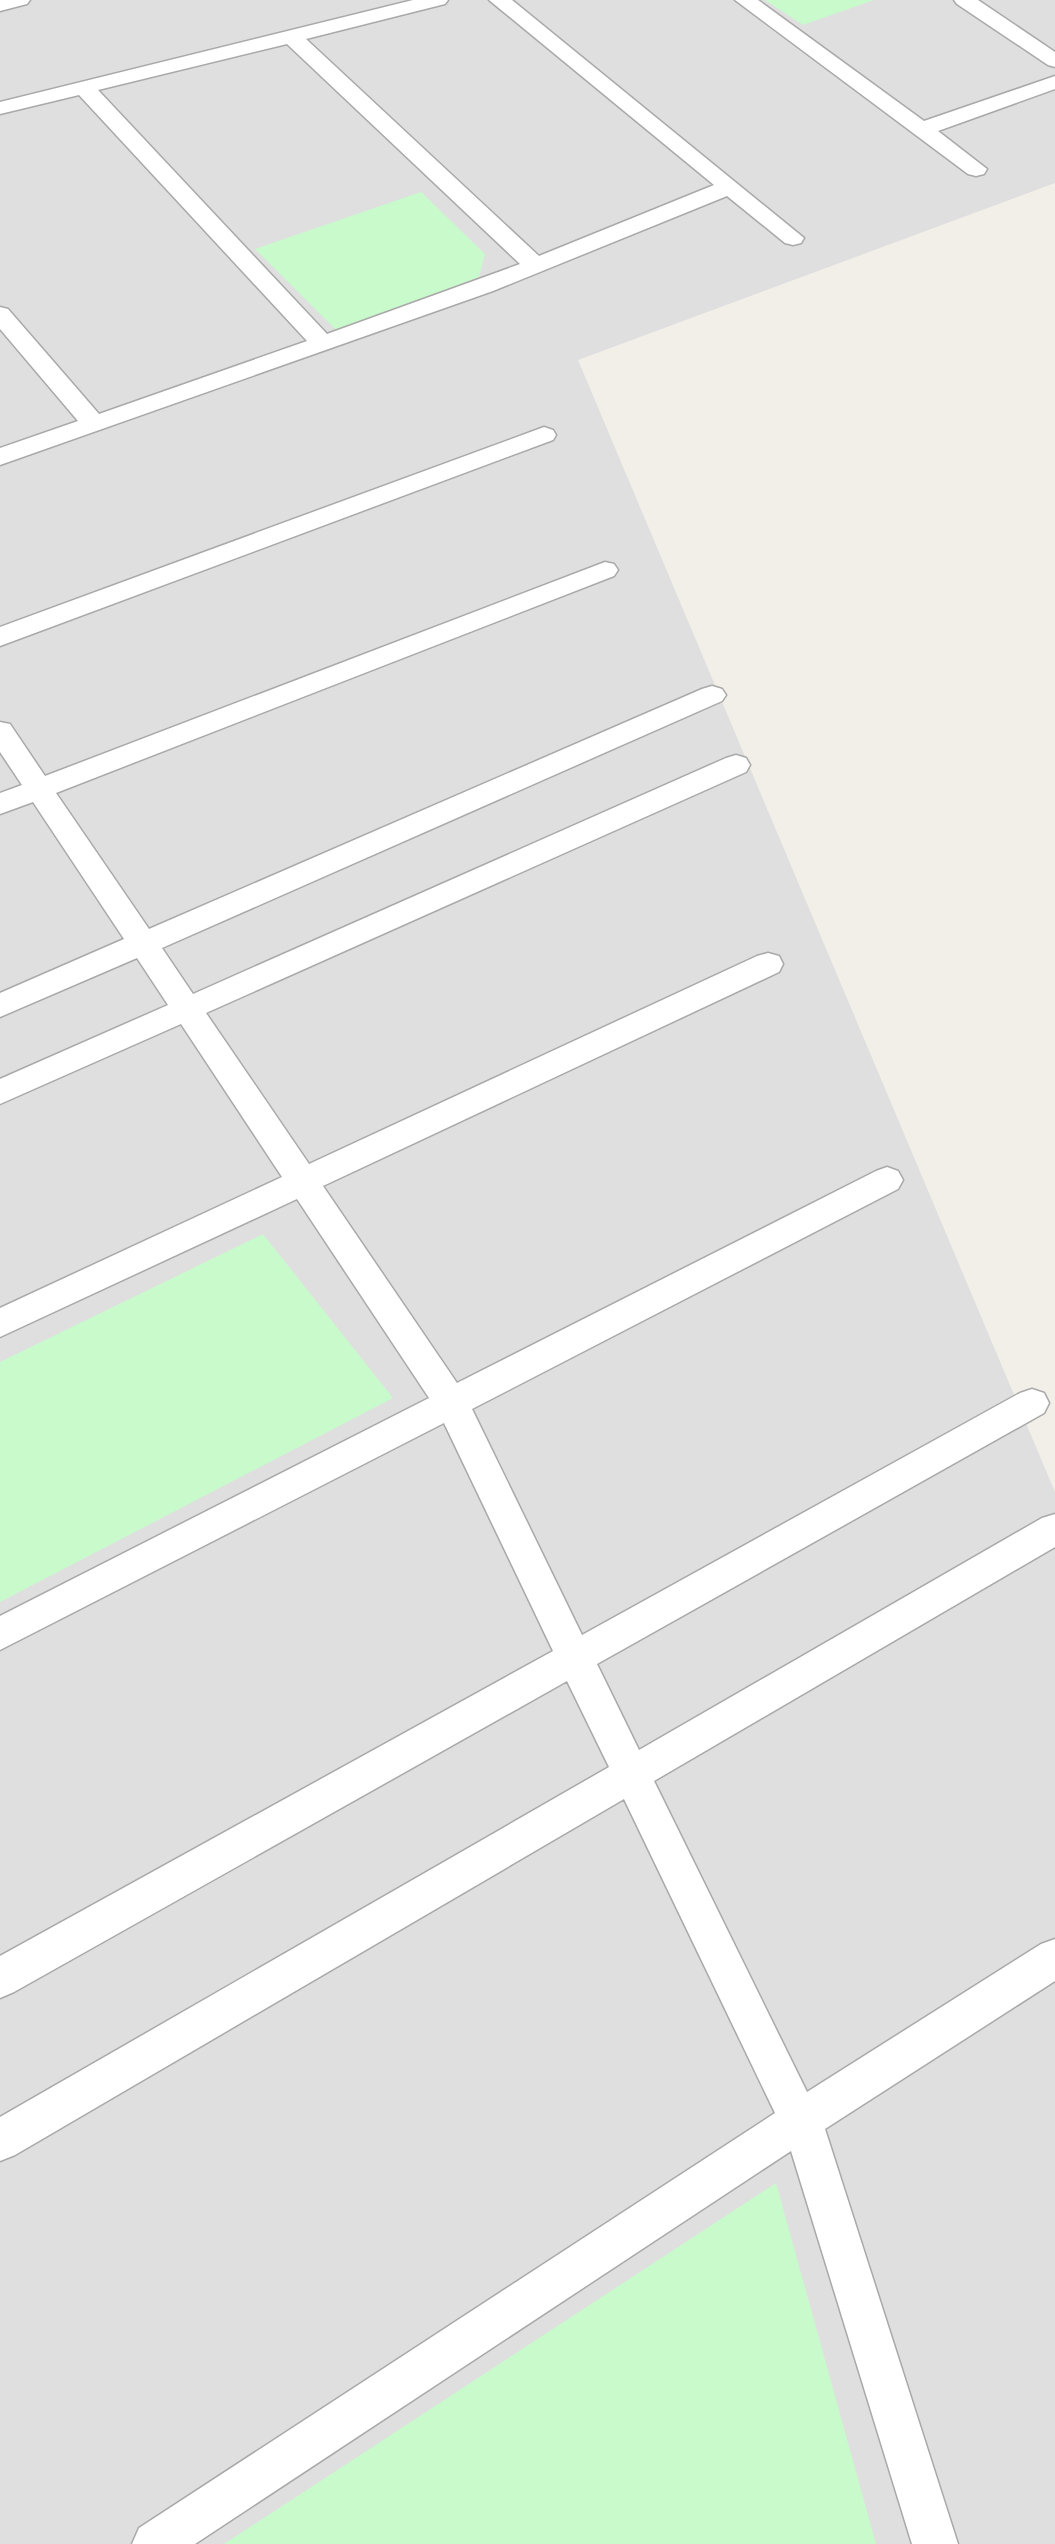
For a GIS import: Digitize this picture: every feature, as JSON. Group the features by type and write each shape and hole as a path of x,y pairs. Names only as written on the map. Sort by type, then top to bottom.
{"street":[{"path":"0,5 20,0"},
{"path":"0,108 438,0"},
{"path":"499,0 793,238"},
{"path":"746,0 976,169"},
{"path":"964,0 1055,61"},
{"path":"292,37 535,265"},
{"path":"922,129 1055,82"},
{"path":"82,87 323,344"},
{"path":"0,457 485,286 730,187"},
{"path":"0,314 94,424"},
{"path":"0,637 544,435"},
{"path":"0,804 605,570"},
{"path":"0,1006 712,695"},
{"path":"0,731 452,1402 807,2136 935,2544"},
{"path":"0,1092 736,765"},
{"path":"0,1323 768,964"},
{"path":"0,1634 887,1180"},
{"path":"0,1978 1032,1403"},
{"path":"0,2140 1055,1529"},
{"path":"155,2544 800,2121 1055,1958"}],"shaded area":[{"path":"0,0 1055,0 1055,183 578,360 1055,1492 1055,2544 0,2544"}],"green space":[{"path":"765,0 874,0 803,25"},
{"path":"421,192 485,254 479,277 337,331 255,249"},
{"path":"263,1234 393,1398 0,1602 0,1362"},
{"path":"776,2183 876,2544 224,2544"}]}
